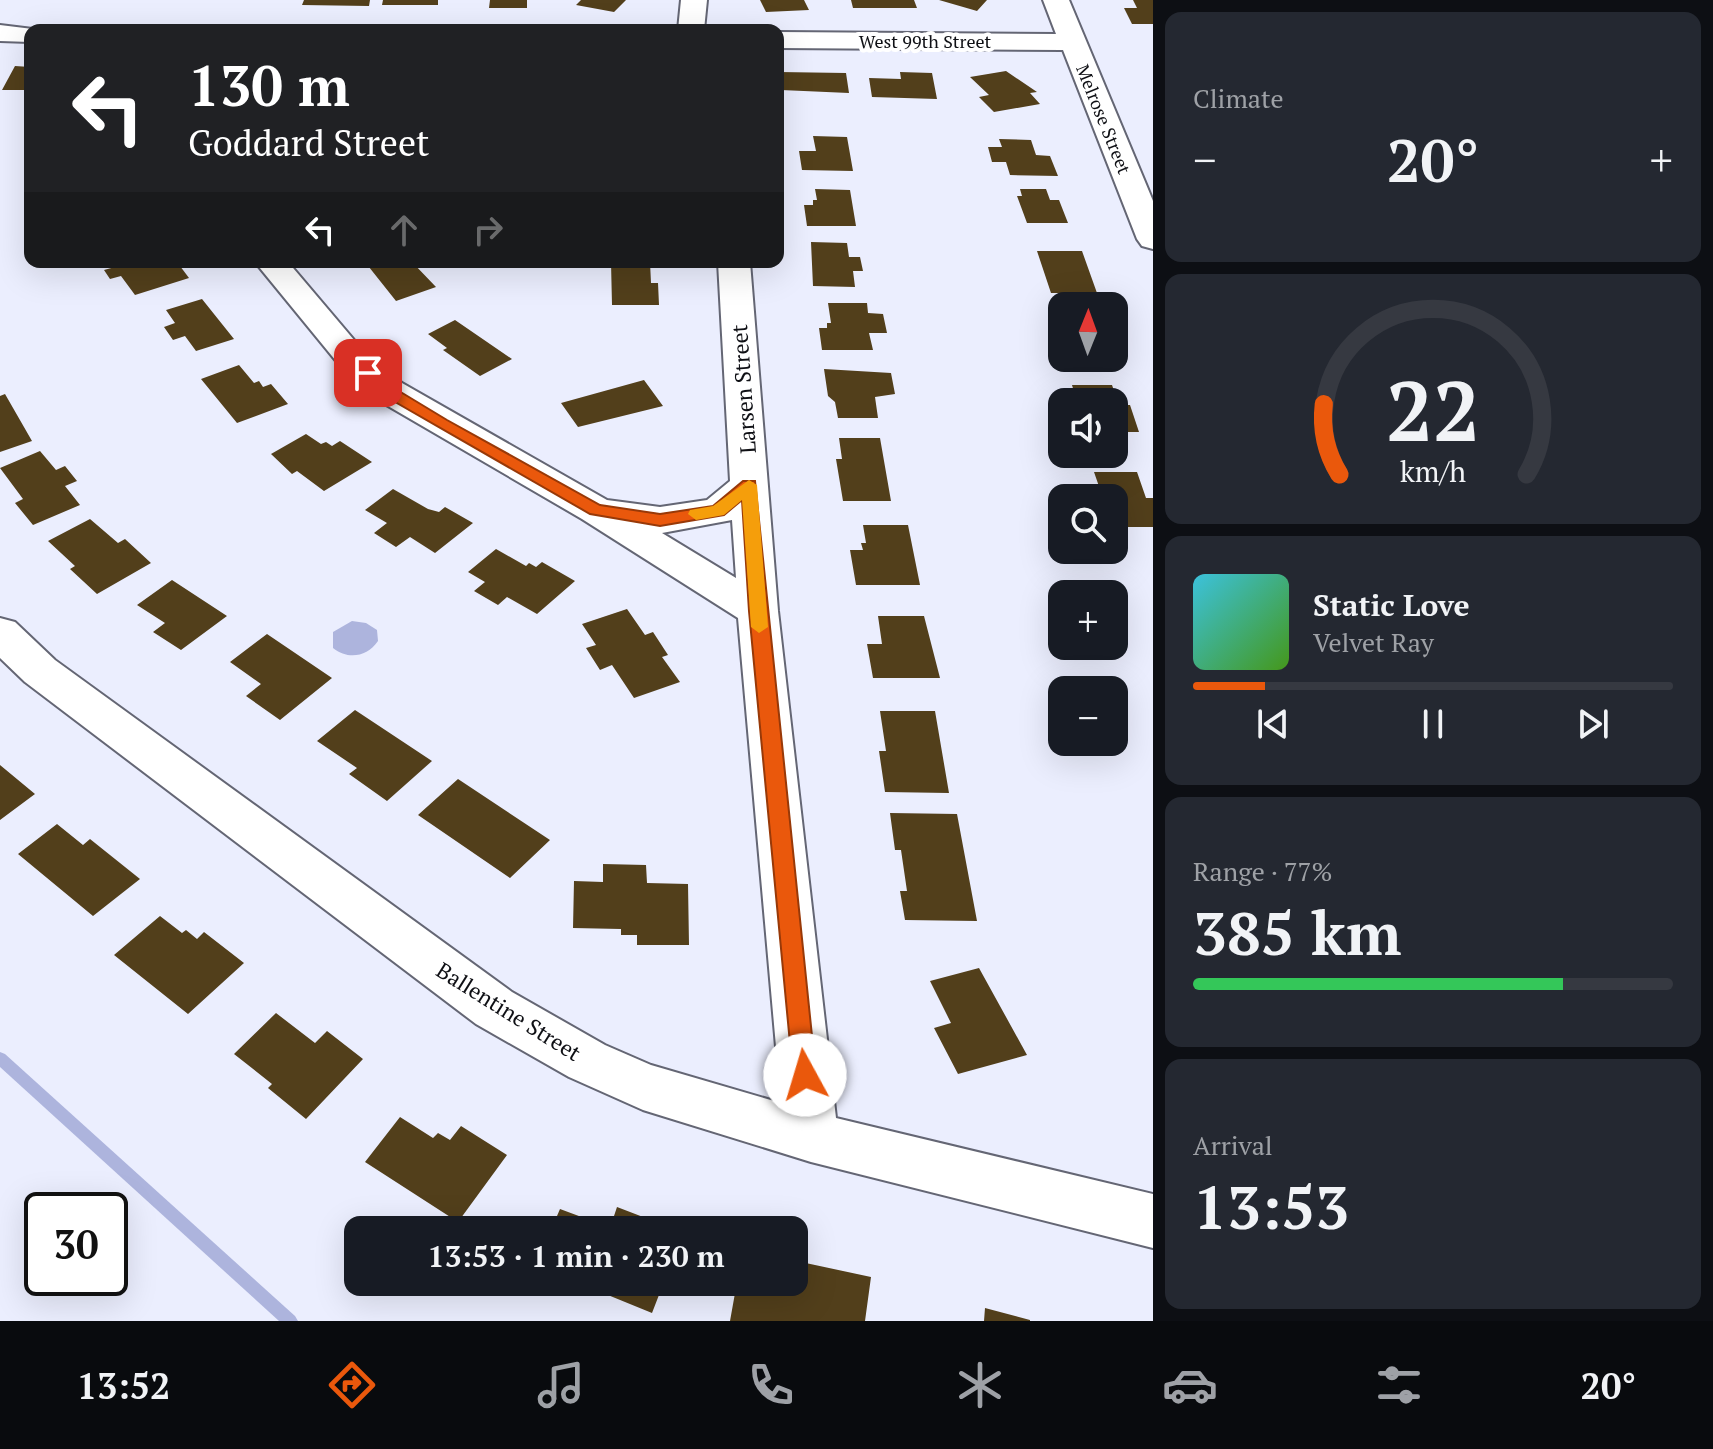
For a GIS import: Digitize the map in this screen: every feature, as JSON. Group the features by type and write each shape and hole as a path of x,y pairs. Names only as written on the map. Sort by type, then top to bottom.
{"street":[{"path":"692,24 694,0"},
{"name":"Melrose Street","path":"1056,0 1153,239"},
{"path":"0,33 24,34"},
{"name":"West 99th Street","path":"784,40 1072,42"},
{"path":"276,268 348,354 389,391 596,510 758,611"},
{"name":"Larsen Street","path":"734,268 758,611 811,1137"},
{"path":"596,510 660,520 718,511 749,485"},
{"name":"Ballentine Street","path":"0,633 40,671 403,942 533,1032 643,1086 811,1137 1153,1221"}],"water":[{"path":"352,621 366,623 377,630 378,641 374,646 357,655 333,648 333,632"}],"building":[{"path":"304,0 370,0 369,6 302,5"},
{"path":"383,0 438,0 438,5 382,5"},
{"path":"490,0 527,0 527,8 489,8"},
{"path":"581,0 626,0 614,12 576,5"},
{"path":"760,0 804,0 809,10 766,12"},
{"path":"851,0 914,0 917,8 853,8"},
{"path":"939,0 987,0 977,11"},
{"path":"1133,0 1153,0 1153,24 1132,24 1124,8 1137,8"},
{"path":"15,66 24,67 24,90 2,90"},
{"path":"1006,71 1037,92 1030,93 1040,104 994,112 979,97 989,95 970,77"},
{"path":"784,72 846,73 849,93 784,90"},
{"path":"900,72 932,73 937,99 872,97 869,78 901,79"},
{"path":"813,136 847,137 853,171 802,170 799,151 816,151"},
{"path":"999,139 1031,140 1036,155 1050,156 1058,176 1010,175 1006,162 992,162 988,147 1002,147"},
{"path":"815,189 850,190 856,226 807,226 804,205 813,205 813,200 817,200"},
{"path":"1020,189 1046,189 1050,200 1059,200 1068,223 1027,223 1017,196 1022,196"},
{"path":"811,242 847,243 849,257 860,257 863,271 853,271 855,287 813,286"},
{"path":"1037,251 1082,251 1097,292 1051,292"},
{"path":"182,268 189,278 135,295 121,276 110,279 104,270"},
{"path":"370,268 418,268 436,287 396,301"},
{"path":"611,268 650,268 651,283 658,283 659,305 612,305"},
{"path":"202,299 234,339 196,351 185,336 173,340 164,327 175,323 166,310"},
{"path":"828,303 867,303 868,313 883,314 887,333 869,333 873,350 822,350 819,328 827,328 827,323 831,323"},
{"path":"455,320 512,359 480,376 443,350 447,348 428,334"},
{"path":"239,365 254,383 259,381 263,387 271,384 288,404 237,423 201,379"},
{"path":"824,369 891,373 895,394 875,397 878,418 838,418 835,402 828,396"},
{"path":"644,380 663,406 578,427 561,403"},
{"path":"1072,385 1112,385 1113,388 1073,388"},
{"path":"5,394 32,441 0,452 0,396"},
{"path":"1128,405 1130,405 1139,432 1128,432"},
{"path":"306,434 321,444 326,442 332,446 340,441 372,462 324,491 297,471 292,474 271,454"},
{"path":"839,438 880,438 891,501 843,501 836,459 842,459"},
{"path":"40,451 56,470 65,466 77,481 65,486 80,505 33,525 15,503 23,499 0,468"},
{"path":"1094,472 1137,472 1146,498 1153,498 1153,527 1128,527 1128,484 1098,484"},
{"path":"393,489 428,509 439,512 445,507 473,523 435,553 410,537 396,547 374,533 387,523 365,510"},
{"path":"90,519 118,543 125,539 151,563 97,594 70,569 75,566 48,541"},
{"path":"863,525 908,525 920,585 856,585 850,550 863,550 861,543 866,543"},
{"path":"496,549 526,566 529,563 536,567 542,562 575,581 537,614 507,597 498,605 474,591 485,582 468,572"},
{"path":"172,580 227,616 181,650 153,632 165,623 137,605"},
{"path":"627,609 645,635 653,632 668,655 662,657 680,682 634,698 612,665 600,670 586,648 596,645 582,624"},
{"path":"878,616 924,616 940,678 873,678 867,644 882,644"},
{"path":"267,634 332,678 280,720 246,696 261,684 230,662"},
{"path":"355,710 432,761 387,801 349,774 357,768 317,741"},
{"path":"880,711 935,711 949,793 885,792 879,751 886,751"},
{"path":"0,765 35,794 0,820"},
{"path":"458,779 550,840 510,878 418,815"},
{"path":"890,813 957,814 977,921 905,920 900,891 907,891 901,850 895,850"},
{"path":"57,824 83,845 90,839 140,879 93,916 18,854"},
{"path":"603,864 646,865 647,883 688,884 689,945 637,945 637,935 621,935 621,929 573,928 574,881 603,882"},
{"path":"160,916 182,933 186,930 197,939 204,932 244,963 188,1014 114,955"},
{"path":"979,968 1027,1055 958,1074 934,1028 951,1023 930,981"},
{"path":"276,1013 315,1043 327,1031 363,1059 306,1119 268,1088 272,1084 234,1054"},
{"path":"400,1117 433,1138 438,1133 450,1140 461,1126 507,1155 462,1216 449,1216 365,1162"},
{"path":"617,1207 640,1216 614,1216"},
{"path":"560,1209 579,1216 557,1216"},
{"path":"808,1264 871,1277 865,1321 730,1321 734,1296 808,1296"},
{"path":"610,1296 659,1296 652,1313"},
{"path":"985,1308 1030,1320 1030,1321 984,1321"}],"waterway":[{"path":"0,1058 290,1321"}],"slow traffic":[{"path":"696,514 718,511 749,485 759,627"}],"route":[{"path":"368,373 389,391 441,424 596,510 660,520 718,511 749,485 758,611 805,1075"}]}
